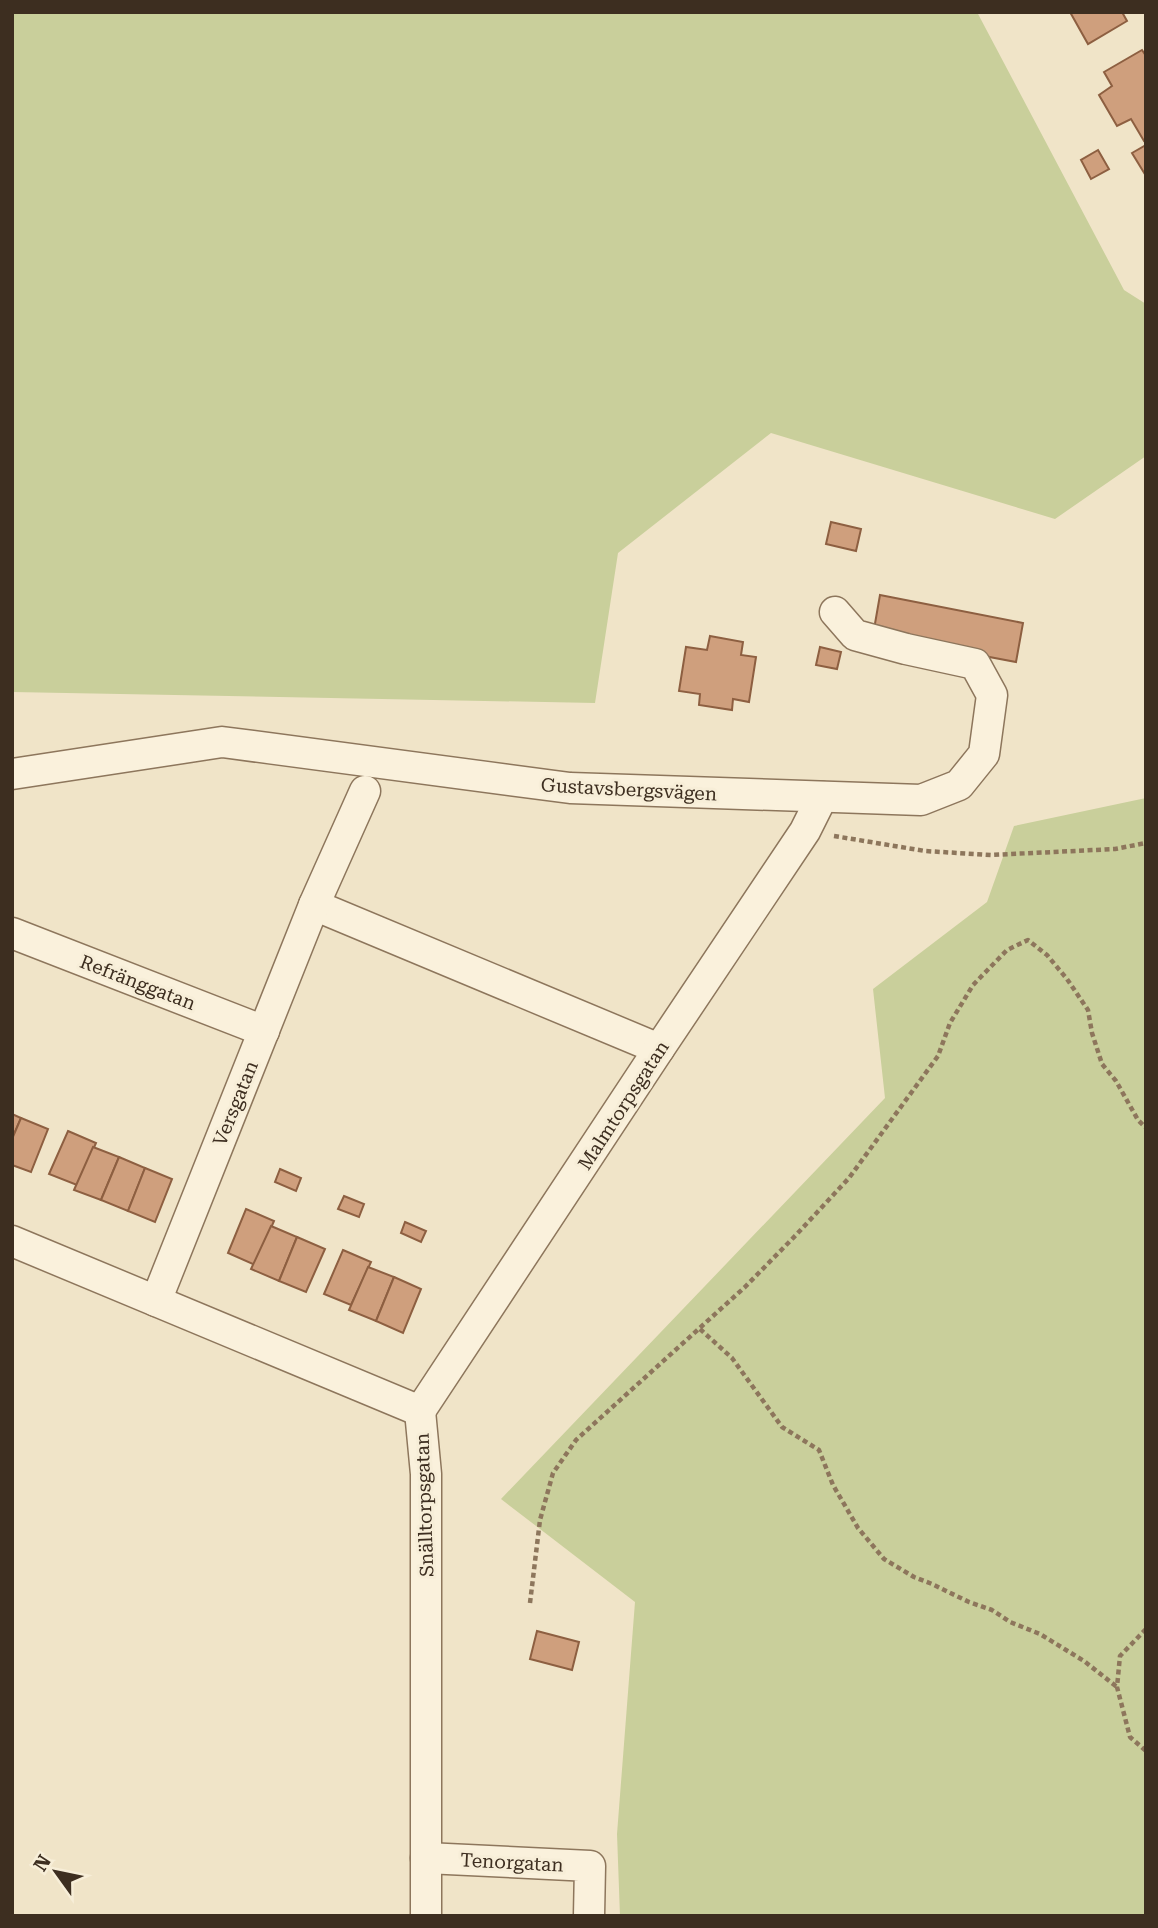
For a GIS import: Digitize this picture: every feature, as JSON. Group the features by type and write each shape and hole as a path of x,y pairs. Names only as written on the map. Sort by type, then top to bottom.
{"street":[{"name":"Gustavsbergsvägen","path":"12,774 222,743 570,789 921,800 959,785 984,754 992,695 975,664 855,635 835,612"},
{"name":"Versgatan","path":"156,1301 314,905 365,791"},
{"name":"Malmtorpsgatan","path":"421,1411 805,831 822,797"},
{"path":"314,905 659,1049"},
{"name":"Refränggatan","path":"12,933 264,1031"},
{"name":"Snälltorpsgatan","path":"12,1241 421,1411 426,1474 426,1916"},
{"name":"Tenorgatan","path":"426,1858 590,1866 589,1916"}],"path":[{"path":"530,1603 540,1520 553,1473 576,1440 745,1287 849,1178 938,1056 950,1023 973,985 1007,950 1028,940 1054,962 1088,1010 1102,1064 1146,1128"},
{"path":"700,1329 733,1358 782,1427 819,1450 833,1485 858,1528 884,1559 914,1577 1040,1634 1084,1661 1117,1687"},
{"path":"1146,1629 1121,1656 1117,1687 1130,1737 1146,1751"}],"green space":[{"path":"12,12 977,12 1124,290 1146,304 1146,456 1055,519 771,433 618,553 595,703 12,692"},
{"path":"1146,798 1146,1916 620,1916 617,1834 635,1602 501,1499 885,1098 873,989 987,902 1014,826"}],"building":[{"path":"1070,12 1122,12 1127,21 1088,44"},
{"path":"1142,50 1146,56 1144,141 1131,119 1117,126 1099,95 1112,86 1104,72"},
{"path":"1146,145 1146,176 1132,153"},
{"path":"1098,150 1109,169 1091,179 1081,160"},
{"path":"831,522 861,529 856,551 826,544"},
{"path":"880,595 1023,623 1016,662 873,635"},
{"path":"710,636 743,642 741,655 756,657 749,702 733,699 732,710 699,705 700,694 679,691 686,647 707,650"},
{"path":"820,647 841,652 837,669 816,665"},
{"path":"12,1114 21,1118 12,1139"},
{"path":"21,1118 48,1129 31,1172 12,1165 12,1139"},
{"path":"68,1131 96,1143 77,1185 49,1174"},
{"path":"93,1147 119,1157 101,1200 74,1190"},
{"path":"119,1157 145,1168 128,1211 101,1200"},
{"path":"145,1168 172,1179 155,1222 128,1211"},
{"path":"280,1169 301,1178 296,1191 275,1182"},
{"path":"344,1196 364,1204 359,1217 338,1209"},
{"path":"246,1209 274,1221 255,1265 228,1253"},
{"path":"405,1222 426,1231 421,1242 401,1233"},
{"path":"271,1226 297,1237 279,1281 251,1269"},
{"path":"297,1237 325,1249 306,1292 279,1281"},
{"path":"343,1250 371,1262 351,1305 324,1294"},
{"path":"368,1267 394,1277 376,1321 349,1310"},
{"path":"394,1277 421,1289 403,1333 376,1321"},
{"path":"537,1631 579,1642 572,1670 530,1659"}]}
